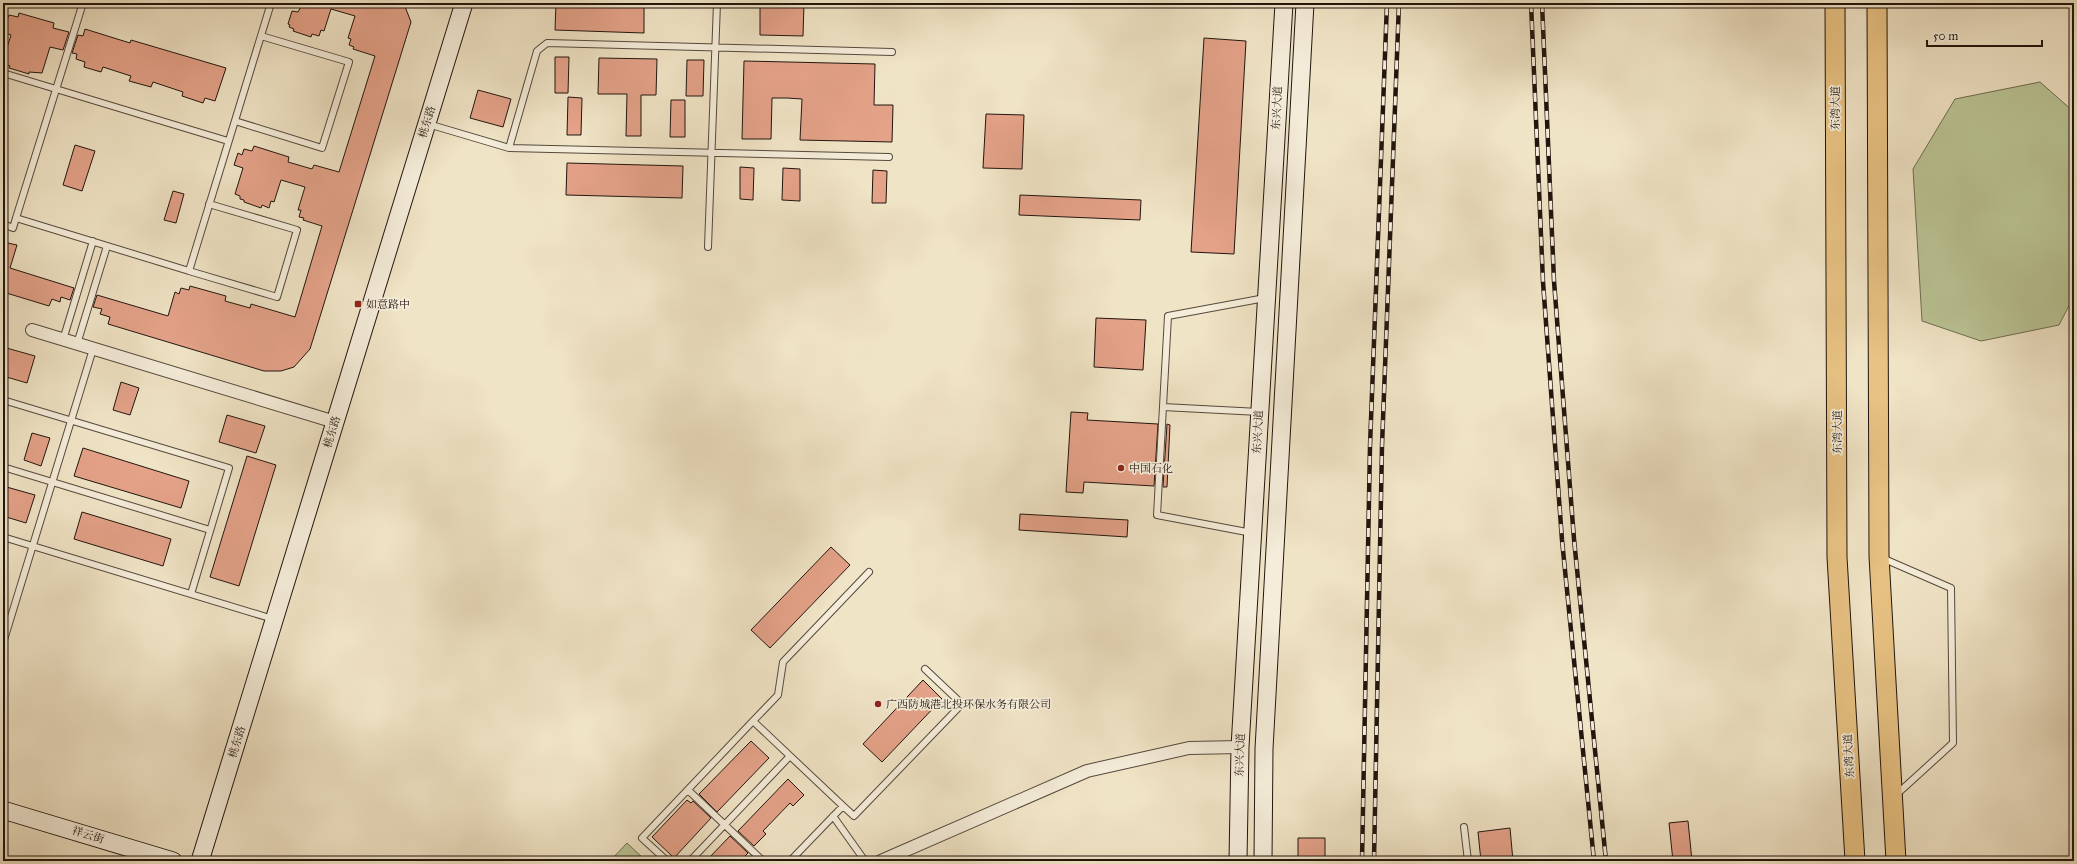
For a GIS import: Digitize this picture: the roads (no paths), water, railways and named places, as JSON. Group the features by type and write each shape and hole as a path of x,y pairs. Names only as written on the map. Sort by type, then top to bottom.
{"main road":[{"name":"桃东路","path":"200,861 464,3"},
{"name":"东兴大道","path":"1238,861 1240,747 1284,3"},
{"name":"东兴大道","path":"1263,861 1264,749 1305,3"},
{"name":"东湾大道","path":"1835,3 1837,557 1855,861"},
{"path":"1877,3 1879,556 1896,861"},
{"name":"祥云街","path":"3,810 173,861"}],"street":[{"path":"32,330 335,422"},
{"path":"881,861 1087,771 1189,748 1240,747"}],"lane":[{"path":"189,271 271,3"},
{"path":"708,247 717,3"},
{"path":"3,224 14,228 82,6"},
{"path":"235,122 322,148 349,62 261,36"},
{"path":"509,148 537,51 547,43 892,52"},
{"path":"3,73 228,141"},
{"path":"427,123 509,148 889,157"},
{"path":"16,218 277,297 297,230 210,204"},
{"path":"63,340 93,242"},
{"path":"77,344 108,246"},
{"path":"1252,533 1157,515 1168,316 1266,298"},
{"path":"3,643 93,349"},
{"path":"3,400 229,468 190,594"},
{"path":"1163,407 1260,412"},
{"path":"3,468 210,530"},
{"path":"3,537 274,620"},
{"path":"1879,556 1951,588 1953,743 1892,798"},
{"path":"667,861 642,838 778,696 783,662 869,572"},
{"path":"753,721 854,816 962,704 925,669"},
{"path":"690,861 790,756"},
{"path":"688,790 763,861"},
{"path":"790,861 843,806"},
{"path":"833,816 865,861"},
{"path":"1464,827 1468,861"}],"railway":[{"path":"1362,861 1370,446 1387,3"},
{"path":"1374,861 1382,446 1399,3"},
{"path":"1531,3 1543,282 1562,540 1594,861"},
{"path":"1542,3 1554,281 1574,539 1606,861"}],"place":[{"name":"如意路中","path":"358,304"},
{"name":"中国石化","path":"1121,468"},
{"name":"广西防城港北投环保水务有限公司","path":"878,704"}]}
